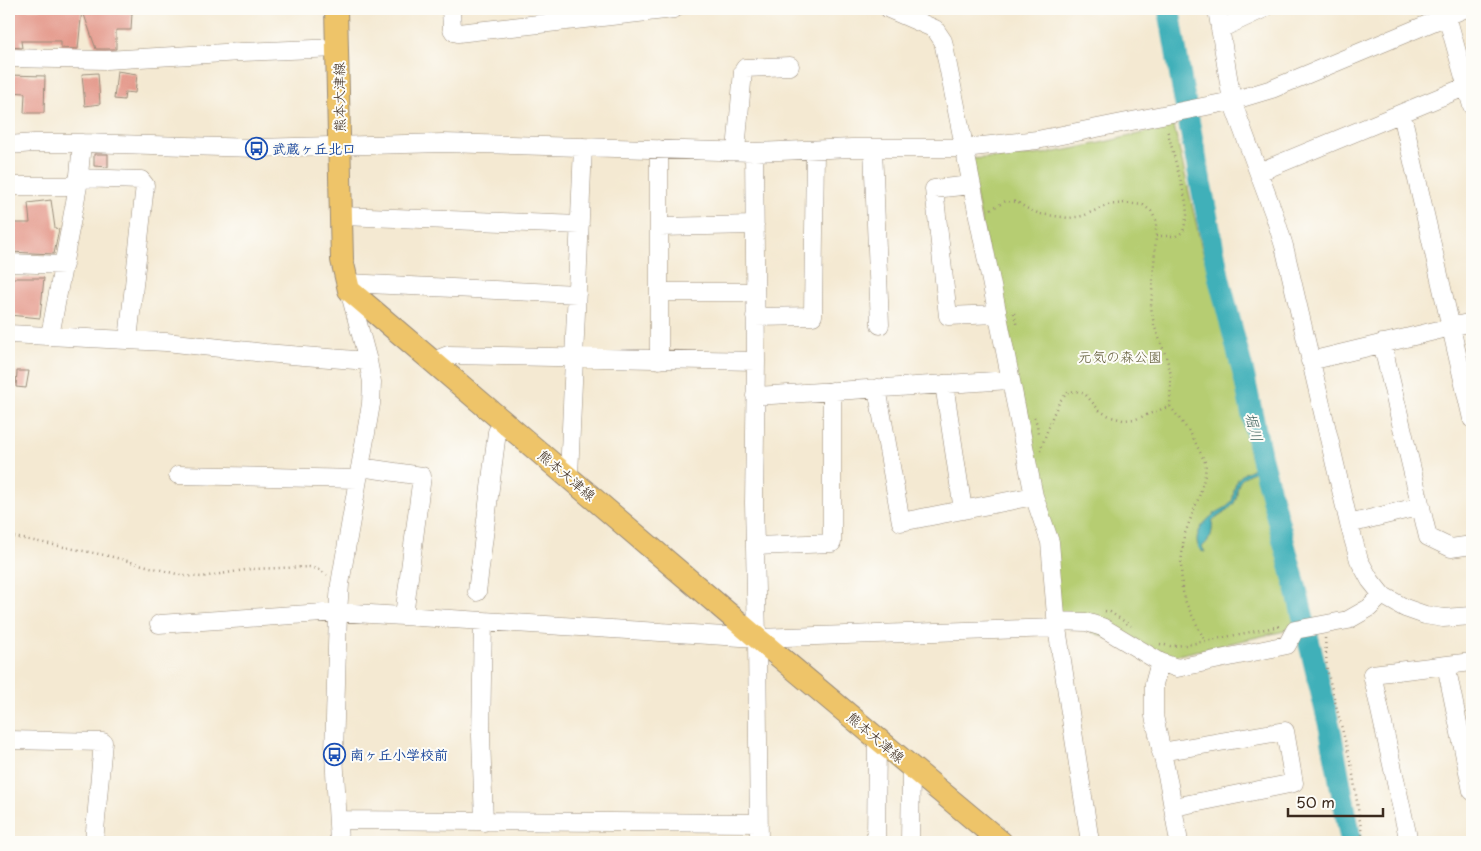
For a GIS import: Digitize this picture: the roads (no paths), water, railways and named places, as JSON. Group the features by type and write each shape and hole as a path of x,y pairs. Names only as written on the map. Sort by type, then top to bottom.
{"main road":[{"name":"熊本大津線","path":"336,9 342,260 348,287 758,638 1001,842"}],"street":[{"path":"451,9 452,29 458,33 674,9"},
{"path":"889,9 935,29 943,41 971,185 1005,311 1010,380 1034,496 1050,542 1056,624 1090,842"},
{"path":"1217,9 1232,101 1284,246 1349,524 1360,560 1370,580 1382,595 1405,608 1424,615 1443,618 1472,616"},
{"path":"1220,29 1263,9"},
{"path":"9,145 82,143 256,148 443,143 754,152 873,148 964,148 1037,140 1232,101 1272,89 1452,11 1470,85 1472,106"},
{"path":"9,58 106,60 338,48"},
{"path":"736,151 742,71 745,68 790,66"},
{"path":"1259,172 1470,85"},
{"path":"1402,114 1472,419"},
{"path":"50,336 78,182 82,143"},
{"path":"569,476 583,147"},
{"path":"873,148 880,324"},
{"path":"659,149 659,360"},
{"path":"756,317 813,316 815,150"},
{"path":"754,152 756,317 754,503 758,638 759,842"},
{"path":"9,186 141,180 145,185 128,340"},
{"path":"971,185 934,189 948,316 1005,311"},
{"path":"341,216 580,225"},
{"path":"659,227 755,226"},
{"path":"9,263 64,265"},
{"path":"340,842 334,754 338,612 340,584 372,382 348,287 577,294"},
{"path":"659,292 755,292"},
{"path":"1310,361 1472,322"},
{"path":"9,334 166,342 265,353 368,361"},
{"path":"1382,343 1428,537 1451,548 1472,545"},
{"path":"433,361 448,355 756,361"},
{"path":"755,396 1010,380"},
{"path":"944,384 964,510"},
{"path":"877,388 901,522 1034,496"},
{"path":"755,546 832,543 832,391"},
{"path":"477,592 497,432 504,421"},
{"path":"178,475 359,473 422,476 404,616"},
{"path":"1349,524 1420,506"},
{"path":"159,624 338,612 758,638 1086,622 1102,627 1160,662 1178,668 1287,645 1295,630 1348,620 1369,608 1382,595"},
{"path":"483,622 482,736 484,822"},
{"path":"1160,662 1154,684 1154,716 1174,807 1179,842"},
{"path":"1409,842 1372,674 1472,662"},
{"path":"1446,665 1472,791"},
{"path":"1161,752 1285,731 1294,783 1174,807"},
{"path":"876,842 877,738"},
{"path":"9,740 103,742 94,842"},
{"path":"910,842 911,767"},
{"path":"338,820 759,823"}],"water":[{"path":"1254,468 1255,471 1240,481 1235,502 1212,521 1211,535 1202,547 1205,552 1201,551 1197,540 1203,525 1211,516 1227,507 1233,499 1234,488 1238,480 1242,475"}],"waterway":[{"name":"堀川","path":"1169,9 1219,278 1244,376 1261,457 1295,584 1330,729 1351,842"}],"place":[{"name":"武蔵ヶ丘北口","path":"256,148"},
{"name":"南ヶ丘小学校前","path":"334,754"}],"park label":[{"name":"元気の森公園","path":"1120,356"}]}
